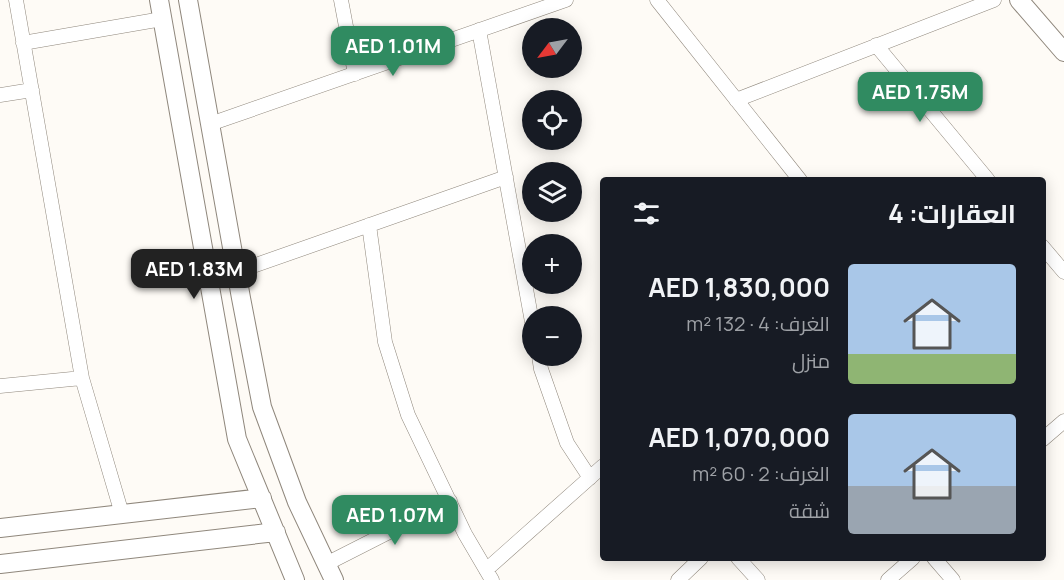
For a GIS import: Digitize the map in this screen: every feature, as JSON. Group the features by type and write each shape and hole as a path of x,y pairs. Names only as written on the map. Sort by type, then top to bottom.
{"street":[{"path":"16,0 82,378 122,514"},
{"path":"159,0 237,439 295,580"},
{"path":"188,0 262,407 297,502 330,572 450,501"},
{"path":"341,0 355,74"},
{"path":"210,124 566,0"},
{"path":"657,0 798,177"},
{"path":"736,100 994,0"},
{"path":"1019,0 1064,52"},
{"path":"23,43 162,19"},
{"path":"479,30 529,306"},
{"path":"876,45 986,177"},
{"path":"0,95 32,90"},
{"path":"236,272 506,177"},
{"path":"369,225 385,342 408,415 465,534 489,575 600,469"},
{"path":"1046,251 1064,272"},
{"path":"541,366 567,443 590,478"},
{"path":"0,386 82,378"},
{"path":"1046,437 1064,421"},
{"path":"0,528 262,498"},
{"path":"0,564 276,532"},
{"path":"678,580 698,561"},
{"path":"741,561 758,580"},
{"path":"888,580 910,561"},
{"path":"937,561 953,580"}]}
